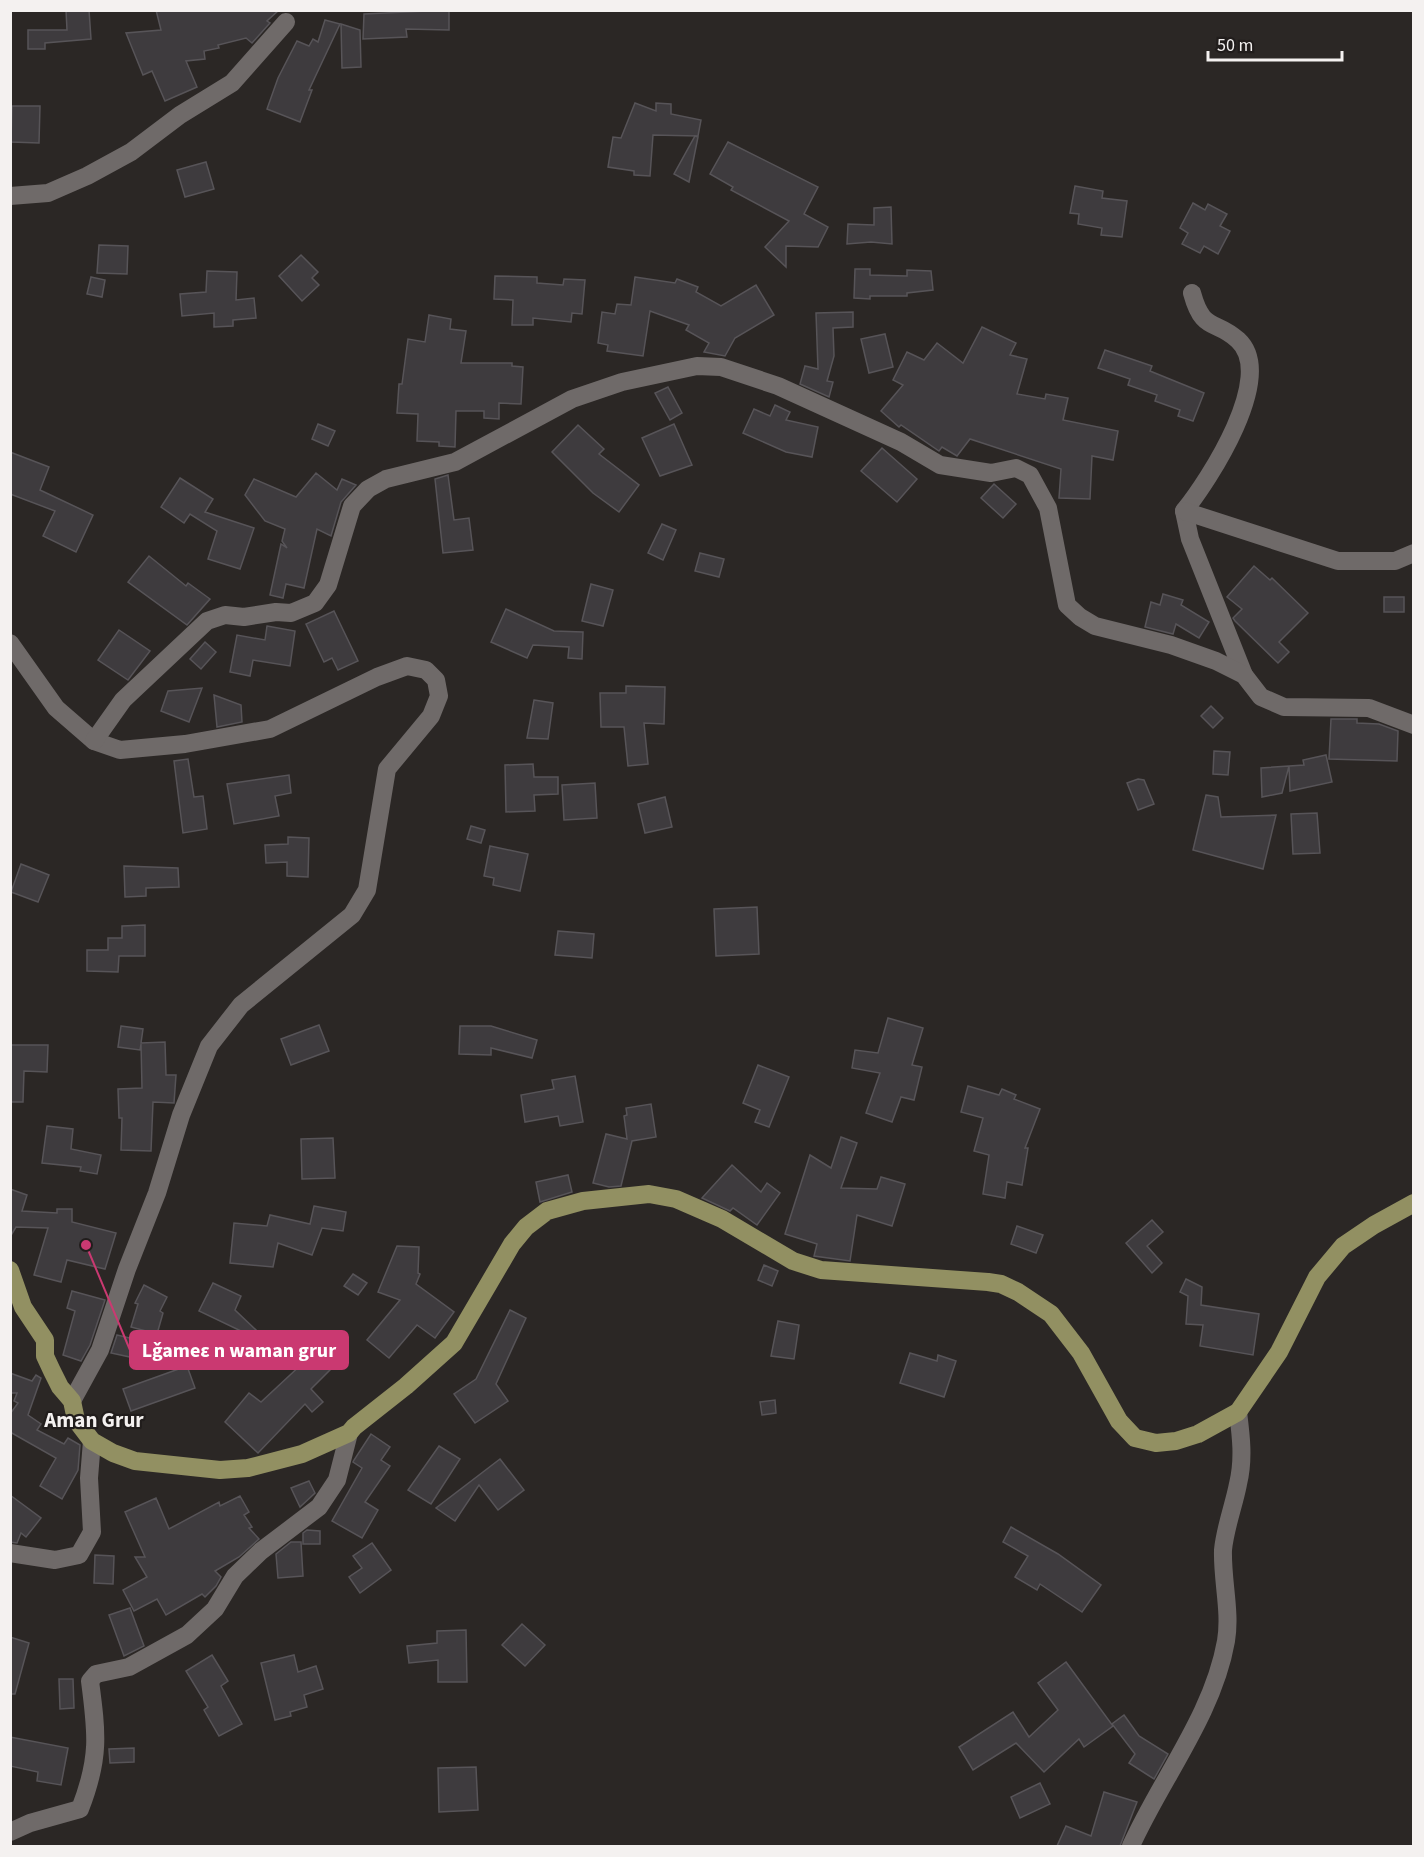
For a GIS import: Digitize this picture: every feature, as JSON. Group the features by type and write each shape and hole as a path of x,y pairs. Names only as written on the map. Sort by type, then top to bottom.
{"main road":[{"path":"10,1270 23,1307 45,1340 45,1356 52,1371 60,1387 72,1401 76,1420 92,1441 113,1454 135,1461 220,1470 275,1463 349,1433 454,1343 512,1244 536,1218 547,1211 583,1201 649,1194 698,1206 772,1250 821,1270 988,1282 1001,1284 1018,1292 1051,1314 1067,1332 1119,1421 1135,1438 1156,1443 1176,1441 1198,1434 1238,1412 1279,1352 1317,1277 1343,1246 1413,1203"}],"street":[{"path":"10,196 48,193 87,177 131,152 180,115 232,83 286,22"},
{"path":"1192,293 1196,309 1206,323 1239,341 1248,356 1251,371 1243,409 1214,466 1184,511 1190,539 1244,675 1261,697 1284,707 1369,708 1413,725"},
{"path":"94,741 123,700 207,621 225,615 244,617 276,612 291,613 315,603 328,585 352,507 368,489 386,479 455,462 572,399 622,382 697,366 721,367 778,386 901,441 940,465 991,473 1016,468 1030,475 1048,508 1061,584 1067,605 1074,612 1095,626 1171,645 1216,660 1244,675"},
{"path":"1184,511 1338,561 1395,561 1413,553"},
{"path":"10,643 56,708 94,741 120,750 184,744 270,729 377,677 407,666 426,670 436,680 439,696 430,716 387,769 366,890 352,915 241,1005 209,1046 181,1115 157,1193 127,1269 100,1350 72,1401"},
{"path":"1131,1846 1148,1808 1185,1745 1214,1684 1227,1640 1223,1549 1239,1483 1243,1449 1238,1412"},
{"path":"10,1832 30,1823 80,1809 93,1776 98,1740 90,1681 96,1674 129,1667 187,1635 215,1609 235,1576 261,1551 319,1507 337,1480 349,1433"},
{"path":"10,1553 55,1560 79,1555 92,1532 89,1478 92,1441"}],"building":[{"path":"66,10 89,10 91,39 45,43 45,49 28,49 28,30 67,30"},
{"path":"156,10 279,10 267,21 270,23 252,43 246,38 218,45 219,48 204,51 205,59 186,61 197,87 165,101 152,71 143,75 126,33 161,30"},
{"path":"449,10 449,30 406,29 407,37 363,39 364,14"},
{"path":"325,20 340,24 309,90 312,90 300,122 267,109 278,78 297,41 309,46 313,39 318,42"},
{"path":"341,24 360,30 361,67 342,68"},
{"path":"635,103 656,111 656,103 671,104 671,114 701,120 698,136 653,135 650,176 634,175 634,171 608,167 613,137 621,138"},
{"path":"12,106 40,106 39,143 11,142"},
{"path":"695,136 698,137 689,182 674,174"},
{"path":"728,142 818,187 804,214 828,227 818,247 786,246 786,267 765,247 789,221 731,190 733,187 710,174"},
{"path":"206,162 214,189 185,197 177,170"},
{"path":"1075,186 1103,191 1102,198 1127,201 1122,237 1101,235 1102,228 1078,224 1079,214 1070,213"},
{"path":"1193,203 1205,210 1208,204 1227,214 1220,226 1230,231 1218,254 1204,246 1200,253 1182,244 1188,233 1180,228"},
{"path":"891,207 892,244 871,242 847,244 848,224 874,225 874,208"},
{"path":"99,245 128,246 127,274 97,273"},
{"path":"301,255 318,272 312,278 319,285 302,301 279,276"},
{"path":"855,269 870,269 870,275 907,276 907,270 931,271 933,290 907,293 907,296 854,298"},
{"path":"207,271 237,272 236,300 254,298 256,318 233,320 233,326 214,327 214,313 182,316 180,294 206,292"},
{"path":"495,276 537,277 537,283 563,285 564,279 585,280 582,314 572,313 571,322 533,318 533,325 512,325 513,300 494,299"},
{"path":"91,277 105,280 102,297 87,294"},
{"path":"635,277 675,283 677,279 698,287 696,292 721,306 756,285 774,315 735,338 725,356 704,352 709,343 686,330 689,325 650,311 643,356 607,351 608,345 598,343 602,312 615,314 617,304 631,305"},
{"path":"853,312 853,327 833,328 834,356 827,381 833,382 829,397 800,384 805,366 818,369 816,313"},
{"path":"429,315 451,319 450,329 466,331 461,363 512,363 512,366 523,367 521,404 499,403 499,419 484,418 484,411 456,411 455,447 439,446 439,442 417,441 418,414 397,413 399,384 402,384 408,339 425,342"},
{"path":"982,327 1016,343 1010,355 1027,359 1017,394 1045,399 1046,394 1068,398 1063,420 1118,431 1113,460 1092,456 1090,499 1059,498 1061,469 970,439 957,456 942,447 939,451 901,425 899,427 881,411 903,385 893,380 907,352 924,360 937,343 963,363"},
{"path":"885,334 893,367 869,373 861,339"},
{"path":"1105,350 1152,366 1150,371 1204,393 1193,421 1178,416 1180,410 1155,401 1157,395 1128,385 1130,379 1098,368"},
{"path":"668,387 682,413 670,420 655,393"},
{"path":"775,405 790,412 786,420 818,427 812,457 786,452 743,433 754,409 770,416"},
{"path":"318,424 335,431 328,446 312,439"},
{"path":"674,424 692,465 660,476 642,438"},
{"path":"578,425 604,449 599,454 639,485 619,512 593,493 552,452"},
{"path":"882,448 917,479 897,502 861,471"},
{"path":"10,452 49,467 40,490 93,515 76,552 43,536 55,511 10,494"},
{"path":"316,473 337,490 342,479 356,485 341,502 331,536 317,529 304,588 286,584 283,598 270,595 281,544 287,548 282,541 285,529 265,521 245,495 254,479 296,497"},
{"path":"448,475 454,520 469,518 473,550 443,553 435,479"},
{"path":"180,478 213,499 205,512 254,528 240,569 208,559 217,531 190,514 184,523 161,507"},
{"path":"994,484 1016,504 1003,518 981,498"},
{"path":"662,524 676,530 663,560 648,553"},
{"path":"700,553 724,559 719,577 695,571"},
{"path":"149,556 186,586 188,583 210,599 187,625 128,582"},
{"path":"1254,566 1270,580 1272,578 1308,613 1279,642 1289,652 1278,663 1235,621 1233,618 1242,609 1227,597"},
{"path":"591,584 613,590 603,626 582,621"},
{"path":"1163,594 1183,600 1181,605 1209,622 1199,638 1176,624 1173,634 1145,627 1151,602 1160,605"},
{"path":"1384,597 1404,597 1404,612 1384,612"},
{"path":"506,609 554,631 583,632 582,659 568,658 569,647 533,645 527,658 491,642"},
{"path":"334,611 358,661 338,670 332,658 324,662 306,624"},
{"path":"267,626 295,631 290,666 253,660 250,676 230,672 237,635 265,640"},
{"path":"119,630 150,651 128,680 98,660"},
{"path":"205,642 216,652 201,669 190,659"},
{"path":"626,686 665,687 664,724 644,723 648,764 628,766 624,727 601,727 600,693 626,693"},
{"path":"202,688 189,722 161,711 168,691"},
{"path":"214,695 241,705 242,722 217,727"},
{"path":"534,700 553,703 548,739 527,738"},
{"path":"1211,706 1223,718 1213,728 1201,716"},
{"path":"1331,719 1357,719 1357,723 1379,724 1398,731 1397,761 1329,759"},
{"path":"1214,751 1230,752 1228,775 1213,774"},
{"path":"1326,755 1332,782 1290,791 1289,766 1304,765 1303,760"},
{"path":"188,759 194,797 203,796 207,829 183,833 174,761"},
{"path":"533,764 534,777 558,777 558,794 534,795 535,811 506,812 505,765"},
{"path":"1289,766 1282,793 1262,797 1261,768"},
{"path":"289,775 291,793 275,796 279,816 234,824 227,784"},
{"path":"1138,779 1144,780 1154,804 1138,810 1127,783"},
{"path":"595,783 597,818 564,820 562,785"},
{"path":"1206,795 1218,797 1221,817 1276,815 1263,869 1193,850"},
{"path":"665,797 672,827 645,833 638,804"},
{"path":"1317,813 1320,853 1293,854 1291,814"},
{"path":"471,826 485,830 481,843 467,839"},
{"path":"288,837 309,838 308,877 287,876 287,862 266,863 265,845 288,844"},
{"path":"490,846 528,854 520,891 493,885 494,878 484,876"},
{"path":"21,864 49,875 38,902 11,892"},
{"path":"124,866 178,868 179,887 146,888 146,896 125,897"},
{"path":"757,907 759,954 716,956 714,909"},
{"path":"145,925 145,956 119,956 118,972 87,971 87,950 108,950 108,938 122,938 122,926"},
{"path":"558,931 594,934 592,958 555,955"},
{"path":"888,1018 923,1028 912,1065 922,1067 914,1100 901,1097 892,1122 866,1113 880,1073 852,1068 855,1050 878,1053"},
{"path":"319,1025 329,1051 291,1065 281,1039"},
{"path":"121,1026 143,1029 141,1043 165,1042 166,1075 176,1075 174,1103 153,1102 151,1151 121,1150 122,1118 119,1118 118,1089 142,1088 141,1044 140,1050 118,1047"},
{"path":"460,1026 491,1026 537,1040 532,1058 491,1048 491,1055 459,1054"},
{"path":"10,1045 48,1045 47,1072 24,1071 23,1102 10,1102"},
{"path":"758,1065 789,1077 769,1127 755,1122 760,1110 743,1103"},
{"path":"575,1076 583,1122 560,1126 558,1116 525,1122 521,1095 554,1089 552,1080"},
{"path":"968,1086 999,1095 1002,1089 1016,1095 1014,1099 1040,1109 1025,1148 1028,1148 1022,1185 1007,1182 1005,1198 983,1194 989,1155 974,1151 983,1118 961,1112"},
{"path":"651,1104 656,1137 632,1141 621,1186 609,1187 593,1183 606,1134 627,1139 624,1116 627,1115 626,1108"},
{"path":"47,1126 73,1129 71,1149 101,1155 97,1174 80,1171 81,1167 42,1163"},
{"path":"841,1137 857,1143 841,1188 877,1189 881,1177 905,1184 892,1226 857,1215 850,1261 814,1256 817,1244 785,1234 810,1155 831,1168"},
{"path":"333,1138 335,1178 302,1179 301,1139"},
{"path":"732,1165 761,1192 767,1183 780,1193 757,1225 733,1208 730,1211 702,1198"},
{"path":"568,1175 572,1192 540,1202 536,1182"},
{"path":"10,1189 27,1195 22,1211 57,1213 57,1209 72,1209 72,1222 116,1233 105,1269 67,1260 61,1282 34,1275 48,1228 16,1227 10,1237"},
{"path":"314,1206 346,1212 343,1231 322,1228 312,1255 278,1243 273,1267 230,1263 234,1223 267,1226 270,1215 310,1224"},
{"path":"1152,1220 1163,1232 1147,1246 1162,1263 1152,1273 1126,1243"},
{"path":"1017,1226 1043,1235 1036,1253 1011,1244"},
{"path":"397,1246 419,1247 418,1273 420,1274 416,1284 454,1312 435,1338 417,1325 389,1358 367,1340 400,1300 378,1292"},
{"path":"764,1265 778,1271 772,1286 758,1280"},
{"path":"353,1274 367,1283 358,1295 344,1286"},
{"path":"1186,1279 1202,1287 1201,1305 1259,1314 1253,1355 1200,1346 1203,1325 1186,1324 1188,1296 1180,1292"},
{"path":"213,1283 241,1296 235,1310 275,1348 264,1359 259,1354 250,1364 229,1343 241,1331 199,1311"},
{"path":"144,1285 167,1297 160,1311 163,1313 157,1334 131,1327 138,1304 135,1303"},
{"path":"72,1291 105,1300 90,1345 81,1361 63,1355 75,1311 67,1308"},
{"path":"510,1310 526,1318 496,1384 508,1401 475,1423 454,1394 476,1379"},
{"path":"778,1321 799,1325 794,1359 771,1356"},
{"path":"117,1335 134,1339 130,1357 111,1353"},
{"path":"314,1343 336,1364 311,1389 323,1402 312,1412 305,1404 258,1453 225,1422 249,1393 261,1402 304,1362 300,1358"},
{"path":"910,1353 937,1361 938,1355 956,1361 944,1397 900,1383"},
{"path":"187,1366 195,1388 131,1411 123,1389"},
{"path":"10,1373 32,1381 36,1375 41,1378 28,1415 41,1424 37,1430 64,1444 68,1438 80,1445 78,1470 62,1499 40,1486 56,1458 10,1432 10,1414 18,1403 14,1401 17,1393 10,1393"},
{"path":"775,1400 776,1413 762,1415 760,1402"},
{"path":"371,1434 390,1447 381,1460 390,1466 365,1502 378,1510 362,1538 332,1521 362,1468 353,1462"},
{"path":"439,1446 460,1459 431,1504 408,1490"},
{"path":"500,1459 524,1490 498,1510 479,1485 455,1521 436,1508"},
{"path":"309,1481 315,1493 300,1507 291,1488"},
{"path":"10,1495 41,1518 26,1537 21,1533 17,1543 10,1542"},
{"path":"240,1496 249,1512 244,1515 252,1527 249,1528 259,1539 239,1557 215,1571 221,1577 216,1586 205,1597 202,1594 166,1615 157,1599 134,1611 123,1590 147,1577 135,1557 145,1557 125,1512 156,1498 169,1529 219,1502 220,1506"},
{"path":"1011,1527 1058,1554 1101,1585 1082,1612 1040,1584 1037,1590 1015,1577 1028,1556 1003,1542"},
{"path":"307,1530 320,1531 320,1544 303,1544 303,1533"},
{"path":"291,1542 301,1542 303,1576 278,1578 276,1554"},
{"path":"372,1543 391,1570 360,1593 349,1577 362,1568 353,1556"},
{"path":"95,1555 114,1556 113,1584 94,1583"},
{"path":"130,1608 144,1646 124,1656 109,1615"},
{"path":"522,1624 545,1645 525,1666 502,1645"},
{"path":"466,1630 467,1682 438,1682 438,1660 409,1663 407,1646 437,1643 437,1631"},
{"path":"10,1637 29,1643 15,1694 10,1694"},
{"path":"212,1655 228,1681 221,1686 242,1724 219,1736 204,1710 208,1707 186,1671"},
{"path":"294,1655 298,1672 316,1666 323,1689 304,1695 307,1707 290,1712 291,1716 275,1720 261,1663"},
{"path":"1066,1662 1113,1726 1084,1747 1079,1739 1044,1772 1016,1743 973,1770 959,1747 1013,1712 1029,1737 1058,1710 1038,1683"},
{"path":"59,1679 73,1679 74,1708 60,1709"},
{"path":"1124,1715 1139,1736 1168,1754 1154,1779 1129,1763 1135,1754 1112,1724"},
{"path":"10,1737 68,1748 61,1785 37,1781 38,1772 10,1766"},
{"path":"134,1748 134,1762 110,1763 109,1749"},
{"path":"476,1767 478,1810 439,1812 438,1768"},
{"path":"1040,1783 1050,1804 1020,1818 1011,1797"},
{"path":"1104,1792 1137,1802 1120,1846 1057,1846 1066,1826 1091,1836"}],"place":[{"name":"Lǧameε n waman grur","path":"86,1245"}],"district":[{"name":"Aman Grur","path":"94,1420"}]}
